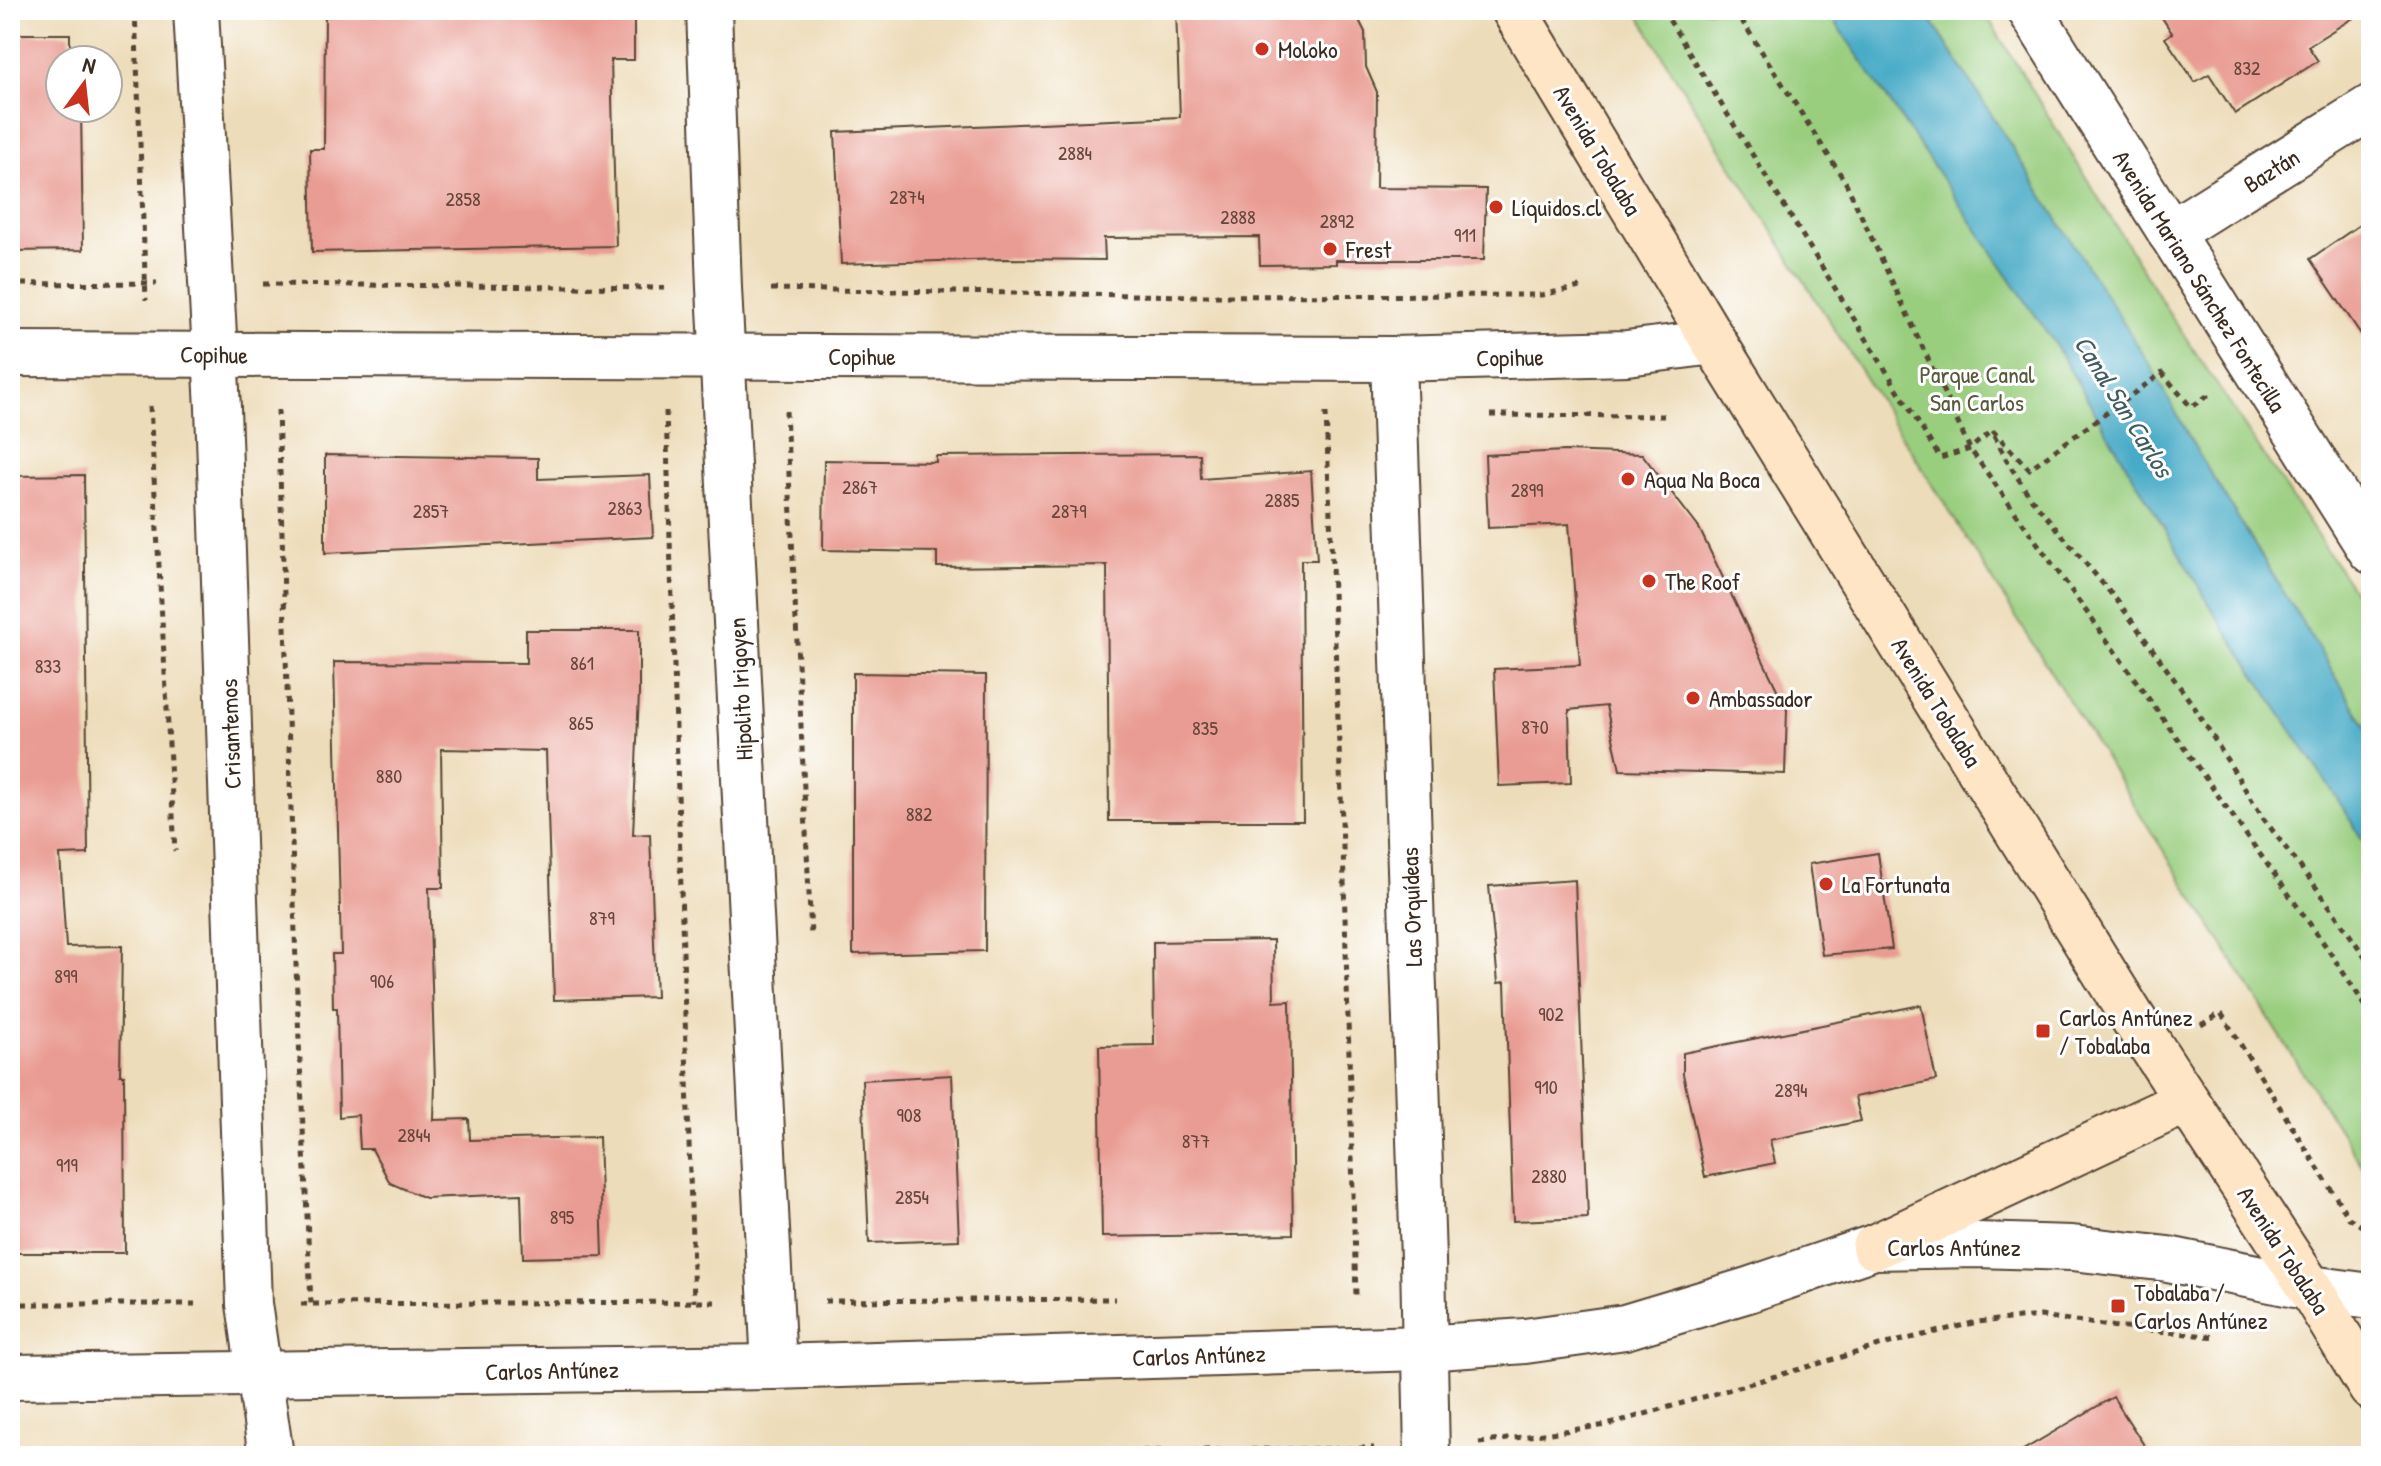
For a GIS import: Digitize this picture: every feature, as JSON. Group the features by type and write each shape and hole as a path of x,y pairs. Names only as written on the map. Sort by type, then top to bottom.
{"main road":[{"name":"Avenida Tobalaba","path":"1514,10 1714,342 2186,1101 2310,1288 2371,1388"},
{"path":"1874,1247 2186,1101"}],"street":[{"name":"Crisantemos","path":"196,10 216,354 249,1304 271,1456"},
{"name":"Hipolito Irigoyen","path":"709,10 719,288 774,1367"},
{"name":"Avenida Mariano Sánchez Fontecilla","path":"2030,10 2371,551"},
{"name":"Baztán","path":"2170,233 2371,107"},
{"name":"Copihue","path":"10,354 1393,359 1627,353 1714,342"},
{"name":"Las Orquídeas","path":"1393,359 1427,1456"},
{"name":"Carlos Antúnez","path":"10,1377 774,1367 1423,1348 1525,1341 1625,1327 1874,1247 1976,1245 2072,1248 2168,1259 2310,1288 2371,1296"}],"path":[{"path":"135,10 145,283 176,863"},
{"path":"1663,10 1940,458 1970,449 1992,430"},
{"path":"1735,10 1846,183 1970,449 2316,932 2371,1014"},
{"path":"10,284 719,288 1210,296 1541,295 1585,286"},
{"path":"1992,430 2029,469 2162,373"},
{"path":"666,410 694,1302"},
{"path":"786,410 811,951"},
{"path":"1326,413 1356,1297 1423,1294"},
{"path":"1992,430 2030,497 2119,603 2195,708 2263,818 2371,965"},
{"path":"2221,1013 2349,1218 2371,1232"},
{"path":"10,1304 1123,1299"}],"green space":[{"name":"Parque Canal San Carlos","path":"1636,10 1827,10 2053,341 2217,617 2371,854 2371,1180 1673,73"},
{"path":"1925,10 1983,10 2168,311 2371,617 2371,734 2198,453 2150,365"}],"water":[{"name":"Canal San Carlos","path":"1827,10 1925,10 2150,365 2198,453 2371,734 2371,854 2217,617 2053,341"}],"building":[{"path":"325,10 634,10 634,60 611,60 616,246 312,252 310,149 324,149"},
{"path":"1176,10 1354,10 1365,32 1366,67 1377,92 1376,188 1486,189 1484,260 1336,260 1336,264 1260,265 1259,237 1104,238 1105,260 1003,259 841,264 835,132 1180,117"},
{"path":"2157,10 2366,10 2308,46 2318,61 2235,114 2209,74 2195,82 2165,38 2172,33"},
{"path":"10,34 70,34 70,44 44,44 44,124 81,124 83,250 10,251"},
{"path":"2371,217 2371,349 2310,259"},
{"path":"1565,451 1642,454 1699,528 1787,710 1785,774 1620,770 1606,706 1569,710 1571,783 1499,786 1494,669 1580,665 1569,524 1488,528 1485,455"},
{"path":"1200,454 1201,479 1311,471 1317,560 1301,560 1303,821 1109,821 1107,565 937,567 937,552 823,550 824,460 936,462 936,456"},
{"path":"325,455 538,458 538,479 650,475 653,537 325,553"},
{"path":"84,475 88,854 60,855 66,947 122,946 120,1075 124,1075 125,1253 10,1253 10,476"},
{"path":"526,630 639,630 633,835 650,834 656,997 554,1000 546,751 441,749 443,888 429,888 434,1120 469,1119 470,1140 599,1137 603,1256 523,1258 521,1194 425,1198 390,1183 372,1149 360,1149 358,1115 339,1117 337,1008 333,1008 332,954 341,954 334,662 526,663"},
{"path":"853,673 986,675 985,951 853,954"},
{"name":"La Fortunata","path":"1878,853 1892,949 1822,955 1809,864"},
{"path":"1575,880 1588,1218 1513,1221 1505,982 1498,983 1489,886"},
{"path":"1273,940 1274,1002 1290,1001 1293,1234 1102,1237 1099,1046 1154,1045 1153,942"},
{"path":"1921,1005 1936,1080 1855,1097 1861,1121 1770,1140 1775,1163 1705,1177 1683,1074 1683,1053"},
{"path":"952,1075 959,1240 869,1243 862,1080"},
{"path":"2113,1397 2151,1456 2013,1456"}],"place":[{"name":"Moloko","path":"1262,49"},
{"name":"Líquidos.cl","path":"1496,207"},
{"name":"Frest","path":"1330,249"},
{"name":"Aqua Na Boca","path":"1628,479"},
{"name":"The Roof","path":"1649,581"},
{"name":"Ambassador","path":"1693,698"},
{"name":"La Fortunata","path":"1826,884"},
{"name":"Carlos Antúnez / Tobalaba","path":"2043,1031"},
{"name":"Tobalaba / Carlos Antúnez","path":"2118,1306"}]}
